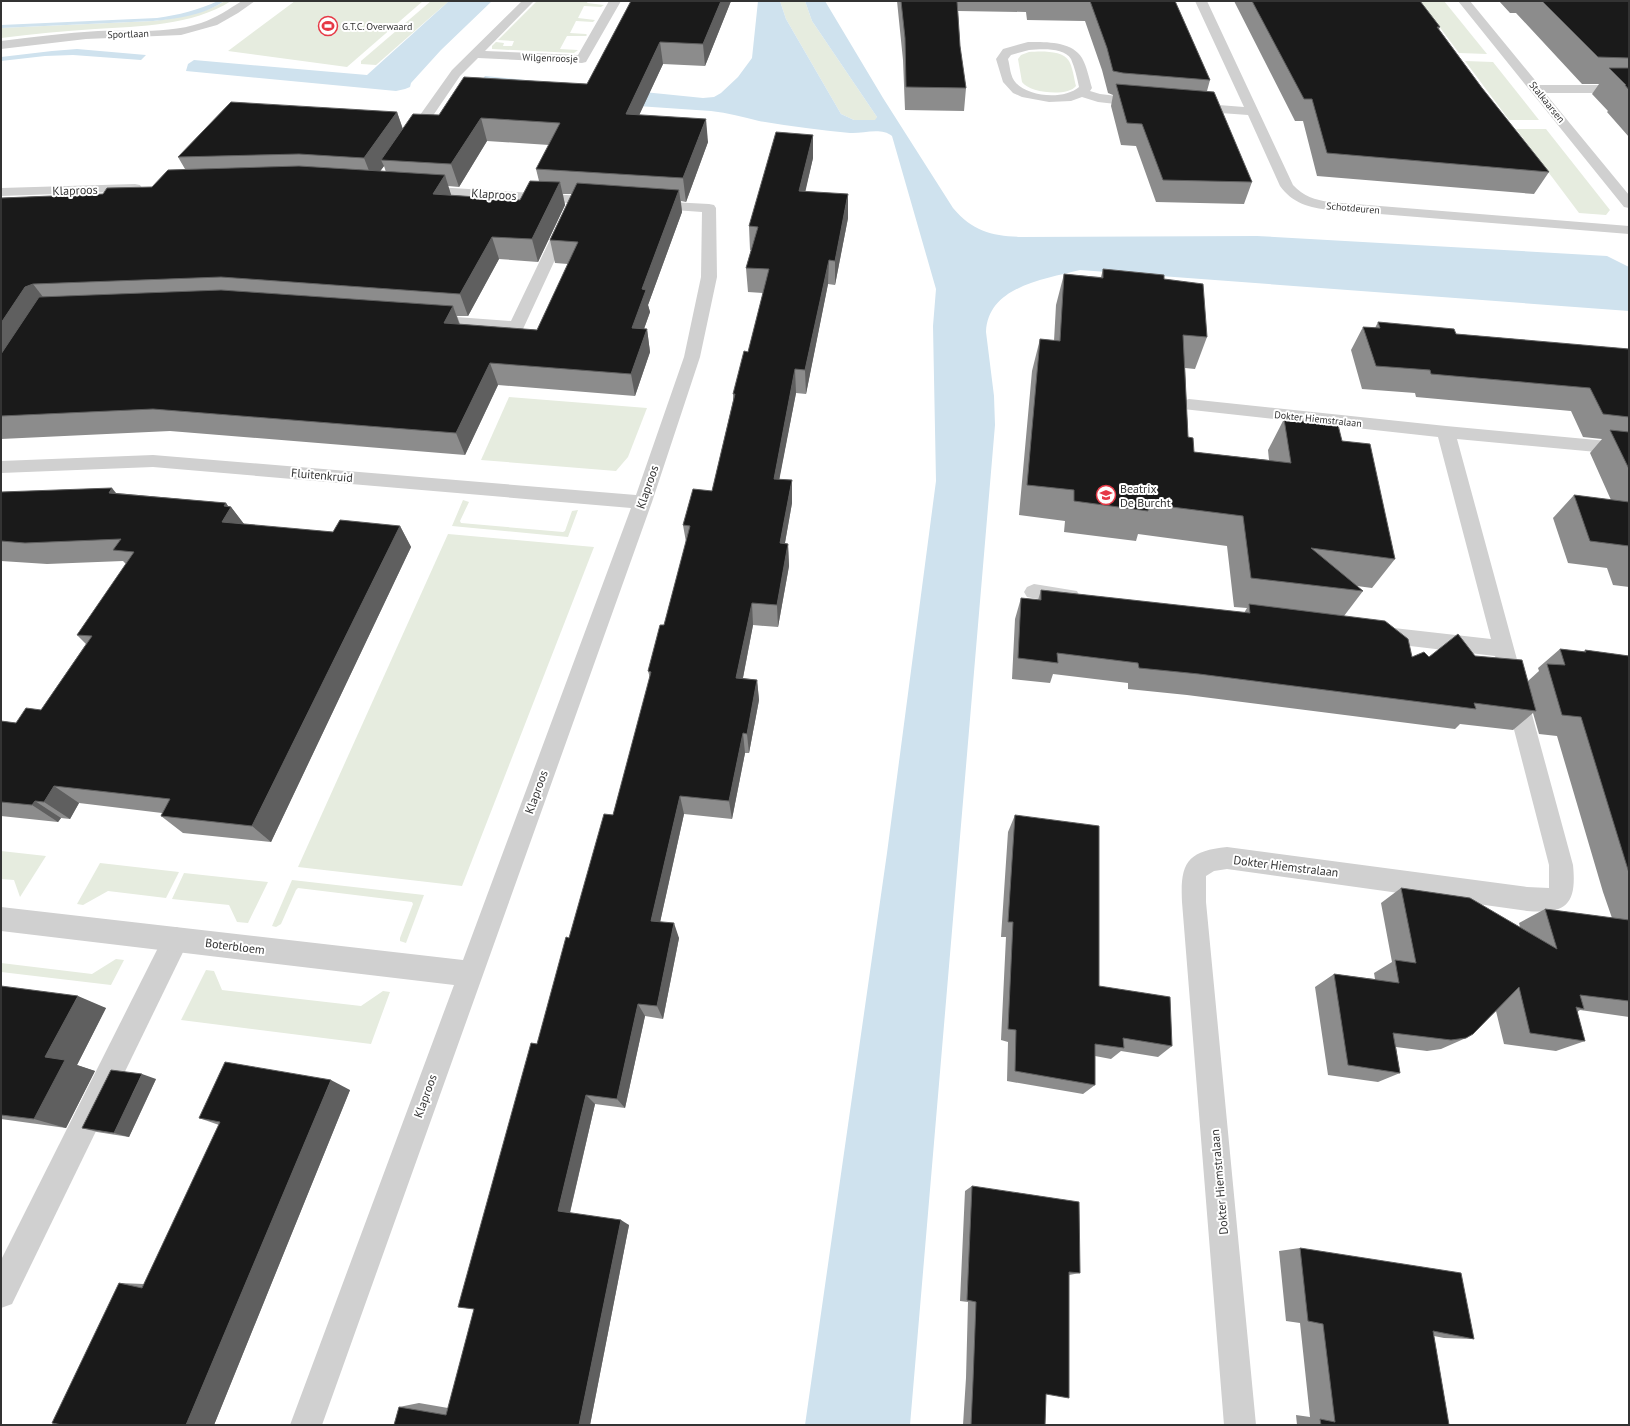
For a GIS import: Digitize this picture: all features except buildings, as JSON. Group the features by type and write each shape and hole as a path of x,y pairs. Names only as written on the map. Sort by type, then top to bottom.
{"street":[{"name":"Sportlaan","path":"1,45 100,35 143,34 191,29 206,25 222,18 249,1"},
{"path":"402,151 456,73 528,1"},
{"name":"Wilgenroosje","path":"474,54 582,59 615,1"},
{"name":"Schotdeuren","path":"1201,1 1287,186 1293,194 1302,200 1316,204 1629,230"},
{"name":"Stalkaarsen","path":"1464,1 1629,204"},
{"path":"1083,93 1086,88 1075,56 1068,51 1047,47 1028,46 1004,54 1002,59 1007,80 1012,87 1021,92 1039,98 1070,98 1083,93 1098,98 1156,104"},
{"path":"1536,89 1629,89"},
{"path":"1180,106 1253,112"},
{"name":"Klaproos","path":"1,192 152,188"},
{"name":"Klaproos","path":"410,189 615,202"},
{"path":"415,319 517,326 576,200"},
{"name":"Klaproos","path":"306,1425 642,502 692,357 709,277 709,208 639,204"},
{"name":"Dokter Hiemstralaan","path":"1189,405 1446,432 1629,449"},
{"name":"Dokter Hiemstralaan","path":"1240,1425 1195,910 1194,875 1197,868 1210,860 1227,858 1527,900 1547,901 1556,899 1560,894 1563,881 1561,865 1446,432"},
{"name":"Fluitenkruid","path":"1,467 153,460 642,502"},
{"path":"1034,592 1088,599"},
{"path":"1355,631 1504,649"},
{"name":"Boterbloem","path":"1,919 470,974"},
{"path":"1,1293 176,939"}],"shaded area":[{"path":"225,1 231,1 200,16 165,23 1,38 1,28 153,21 181,17 199,12"},
{"name":"G.T.C. Overwaard","path":"295,1 423,1 347,67 228,51"},
{"path":"431,1 449,1 376,65 361,64 361,61"},
{"path":"537,1 588,1 587,3 604,5 601,7 584,6 578,18 595,20 593,22 576,21 570,33 587,35 567,36 560,49 578,50 574,53 492,49 492,46 496,42 504,43 503,46 512,46 514,41 498,40"},
{"path":"780,1 805,1 812,21 877,117 876,120 854,120 841,114 786,19"},
{"path":"1420,1 1444,1 1487,54 1459,53"},
{"path":"1029,52 1051,52 1066,57 1072,67 1076,86 1065,92 1049,92 1032,89 1026,86 1022,82 1018,59 1021,55"},
{"path":"1465,61 1493,62 1539,120 1509,120"},
{"path":"1516,129 1546,129 1610,210 1606,215 1579,213"},
{"path":"509,397 647,408 628,457 616,471 481,460"},
{"path":"463,500 469,502 460,521 461,523 563,532 565,531 572,511 578,510 568,537 452,526"},
{"path":"448,534 594,547 462,886 298,867"},
{"path":"1,851 46,856 20,897 14,880 1,879"},
{"path":"100,863 179,872 166,898 108,891 83,905 77,904"},
{"path":"184,873 268,882 248,923 237,922 229,905 172,899"},
{"path":"292,880 424,895 406,943 400,941 400,938 413,904 412,902 298,888 281,924 276,927 272,926"},
{"path":"116,959 124,960 111,985 1,972 1,963 92,974"},
{"path":"206,970 214,971 222,990 361,1006 383,991 390,992 371,1044 181,1020"}],"water":[{"path":"218,1 224,1 208,10 190,16 171,19 1,28 1,25 157,18 188,12"},
{"path":"449,1 492,1 441,50 411,83 410,87 405,89 396,91 186,71 188,64 194,60 367,75"},
{"path":"758,1 780,1 786,19 841,114 854,120 875,120 877,117 812,21 805,1 825,1 883,98 953,208 968,223 993,234 1022,237 1257,236 1607,256 1629,267 1629,311 1080,270 1035,281 1021,287 1007,295 997,304 989,316 986,332 994,396 995,425 910,1425 805,1425 887,853 936,481 933,326 936,289 892,136 888,133 877,131 850,133 793,126 711,111 593,103 477,86 485,76 703,98 714,97 721,93 738,77 752,58"},
{"path":"77,49 146,55 141,60 73,55 45,56 1,61 1,57"}],"place":[{"name":"G.T.C. Overwaard","path":"328,26"},
{"name":"Beatrix De Burcht","path":"1106,495"}]}
